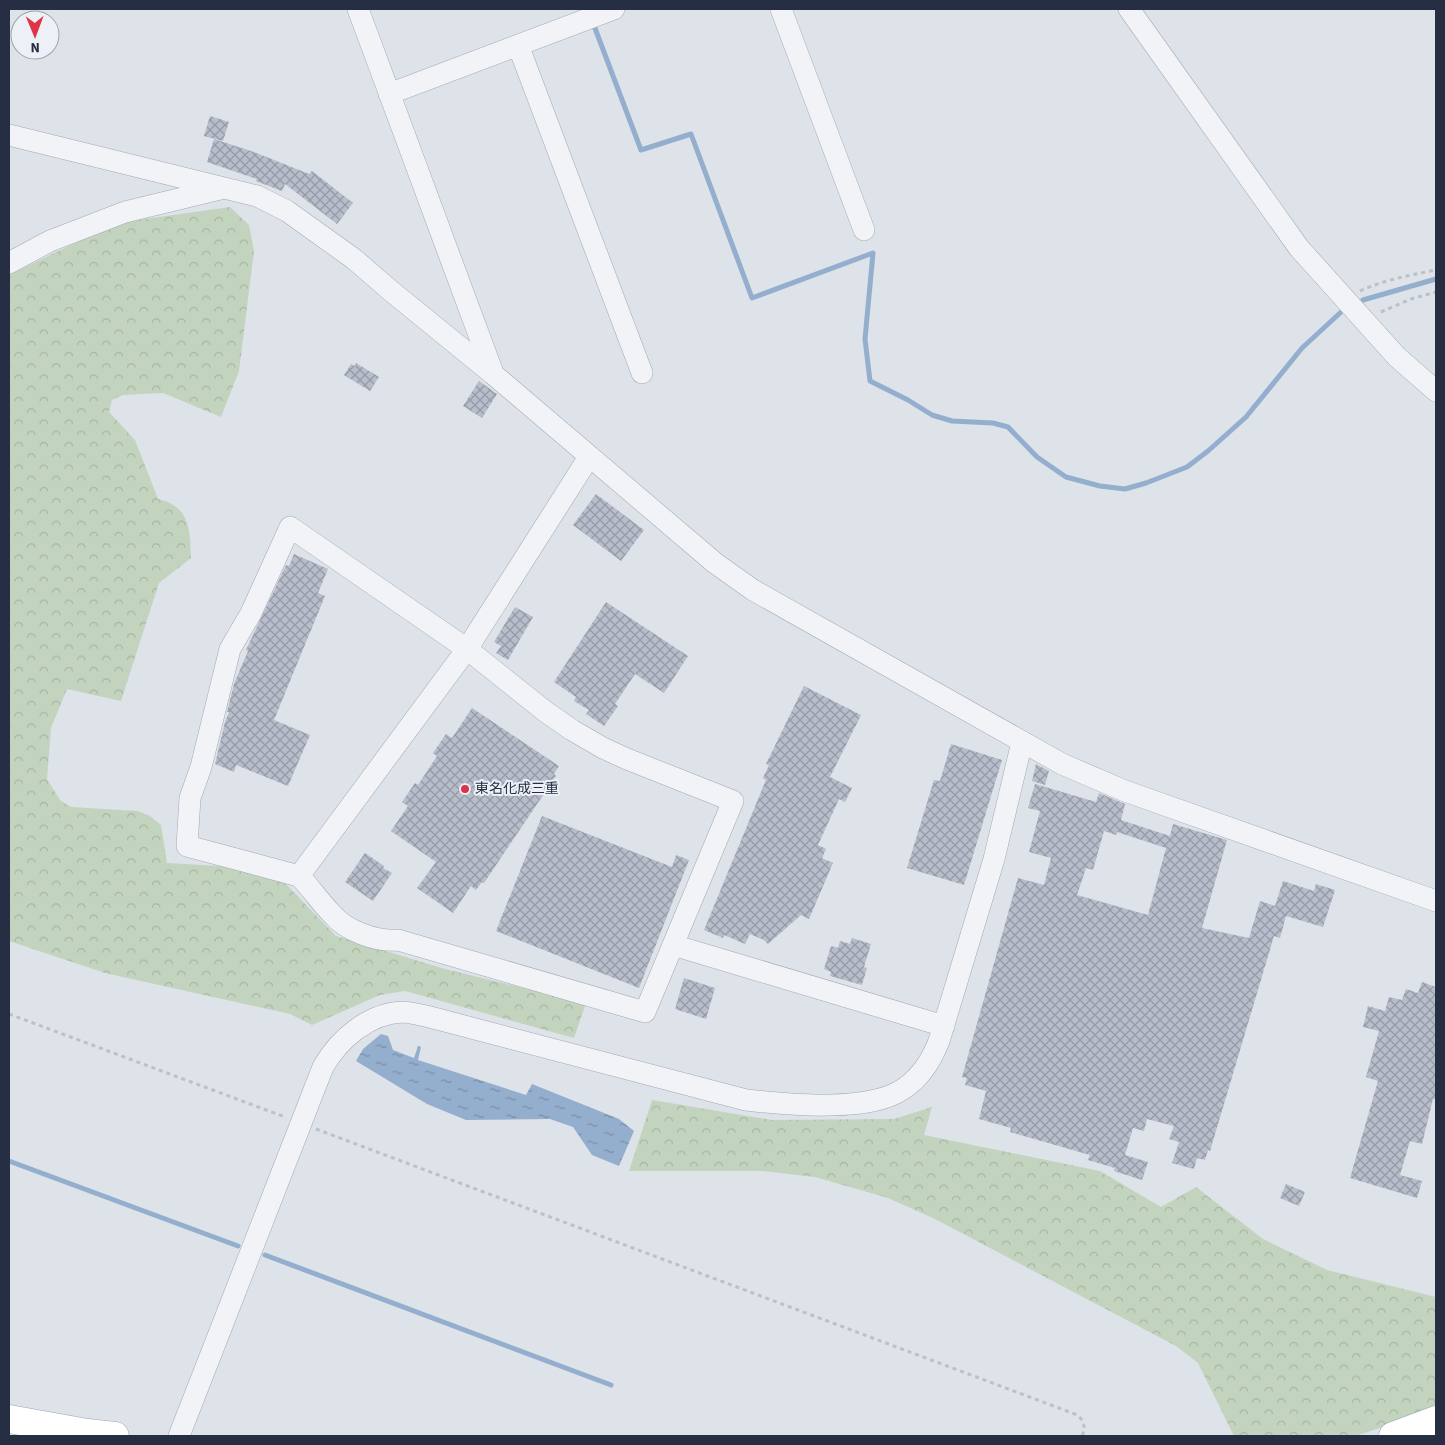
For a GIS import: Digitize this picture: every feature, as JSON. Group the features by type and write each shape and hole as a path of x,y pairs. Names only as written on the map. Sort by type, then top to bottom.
{"main road":[{"path":"9,1419 115,1436"},
{"path":"1392,1436 1436,1420"}],"street":[{"path":"358,9 493,374"},
{"path":"781,9 864,230"},
{"path":"1129,9 1299,248 1397,357 1436,391"},
{"path":"389,94 607,11"},
{"path":"518,45 642,373"},
{"path":"9,135 256,196 287,211 354,259 493,374 715,563 753,590 1070,768 1125,791 1436,901"},
{"path":"9,263 50,242 125,212 225,188"},
{"path":"299,876 467,648 589,457"},
{"path":"290,527 467,648 546,712 603,748 733,801 645,1012 398,940 388,941 359,933 339,922 299,876 187,846 190,798 201,767 230,649 251,613 290,527"},
{"path":"180,1436 323,1067 342,1041 367,1023 387,1015 404,1012 426,1016 746,1100 797,1105 876,1102 901,1090 921,1074 929,1064 944,1026 994,859 1022,742"},
{"path":"673,945 944,1026"}],"path":[{"path":"1344,300 1374,285 1411,274 1436,270"},
{"path":"1365,321 1394,305 1436,292"},
{"path":"9,1014 1075,1414 1081,1417 1084,1423 1082,1436"}],"green space":[{"path":"230,207 249,225 254,251 239,371 221,417 163,393 123,395 112,400 109,412 135,440 158,499 169,502 182,513 189,529 191,558 159,583 121,701 67,689 51,728 47,779 60,800 71,807 138,811 150,816 161,825 167,863 220,866 281,879 336,936 445,969 586,1003 574,1038 405,991 380,995 312,1025 290,1014 105,973 9,941 9,275 116,223"},
{"path":"652,1100 772,1120 894,1119 932,1107 924,1135 1100,1171 1161,1207 1196,1187 1263,1239 1327,1270 1436,1297 1436,1410 1355,1436 1234,1436 1198,1363 1176,1346 935,1219 888,1198 815,1177 763,1171 629,1171"}],"water":[{"path":"381,1034 388,1036 393,1050 414,1058 418,1046 421,1047 418,1060 526,1095 532,1084 619,1119 634,1131 619,1166 592,1155 573,1127 550,1119 466,1120 427,1104 356,1061 363,1049"}],"building":[{"path":"210,116 229,122 223,141 204,136"},
{"path":"214,139 254,152 309,174 312,171 353,203 337,224 285,184 282,191 256,181 257,179 207,162"},
{"path":"356,363 379,377 370,391 344,375 351,364 355,366"},
{"path":"479,381 497,394 482,418 463,406"},
{"path":"596,494 644,530 621,561 573,525"},
{"path":"294,554 328,569 318,593 325,596 274,720 310,735 288,786 236,765 234,772 215,764 229,712 227,712 234,684 248,651 246,650 286,565 289,566"},
{"path":"606,602 688,656 664,693 635,674 615,704 618,706 604,726 586,714 589,710 574,701 576,697 554,682"},
{"path":"515,607 533,617 508,660 496,653 501,646 494,642"},
{"path":"804,686 861,715 830,777 852,788 845,802 839,799 818,845 826,849 822,858 833,863 809,919 801,915 768,944 764,940 750,934 745,944 724,935 723,938 704,930 766,780 763,778 769,765 766,764"},
{"path":"472,708 559,766 554,774 556,776 484,883 482,882 476,890 471,886 453,913 417,888 436,862 391,831 408,806 402,802 415,783 418,785 437,756 433,753 446,734 452,738"},
{"path":"951,744 1002,760 964,885 907,868 934,780 940,781"},
{"path":"1036,764 1049,771 1045,785 1032,781"},
{"path":"1035,784 1096,802 1099,793 1125,804 1121,820 1170,836 1173,824 1227,840 1202,928 1249,938 1260,901 1275,906 1283,881 1314,891 1316,884 1335,890 1323,927 1286,916 1280,938 1274,936 1210,1151 1208,1150 1205,1160 1197,1158 1194,1169 1172,1163 1179,1142 1169,1139 1174,1126 1147,1119 1144,1131 1133,1128 1125,1155 1148,1162 1142,1180 1114,1171 1115,1168 1088,1160 1090,1155 1010,1132 1011,1128 979,1119 986,1091 965,1085 967,1078 962,1077 1018,878 1044,885 1051,858 1029,852 1040,811 1028,808","holes":["1104,831 1116,835 1117,832 1166,848 1148,915 1077,895 1086,868 1093,870"]},
{"path":"542,816 672,867 676,855 689,860 639,988 496,931"},
{"path":"365,853 392,873 373,901 345,882"},
{"path":"852,938 871,944 864,967 867,968 862,985 830,976 831,972 824,969 831,946 838,948 840,941 850,944"},
{"path":"684,978 715,988 706,1019 675,1009"},
{"path":"1422,982 1436,987 1436,1100 1433,1099 1422,1144 1410,1141 1400,1175 1422,1181 1417,1198 1350,1178 1378,1081 1366,1077 1379,1031 1363,1027 1368,1006 1385,1011 1389,997 1402,1000 1406,989 1418,993"},
{"path":"1286,1184 1305,1192 1299,1206 1280,1198"}],"waterway":[{"path":"593,23 641,150 691,134 752,298 873,253 865,339 870,381 908,400 932,415 952,421 993,423 1008,427 1037,457 1066,477 1100,486 1125,489 1187,467 1246,417 1302,348 1340,313"},
{"path":"1363,300 1436,279"},
{"path":"9,1161 238,1246"},
{"path":"265,1255 611,1385"}],"place":[{"name":"東名化成三重","path":"465,789"}]}
